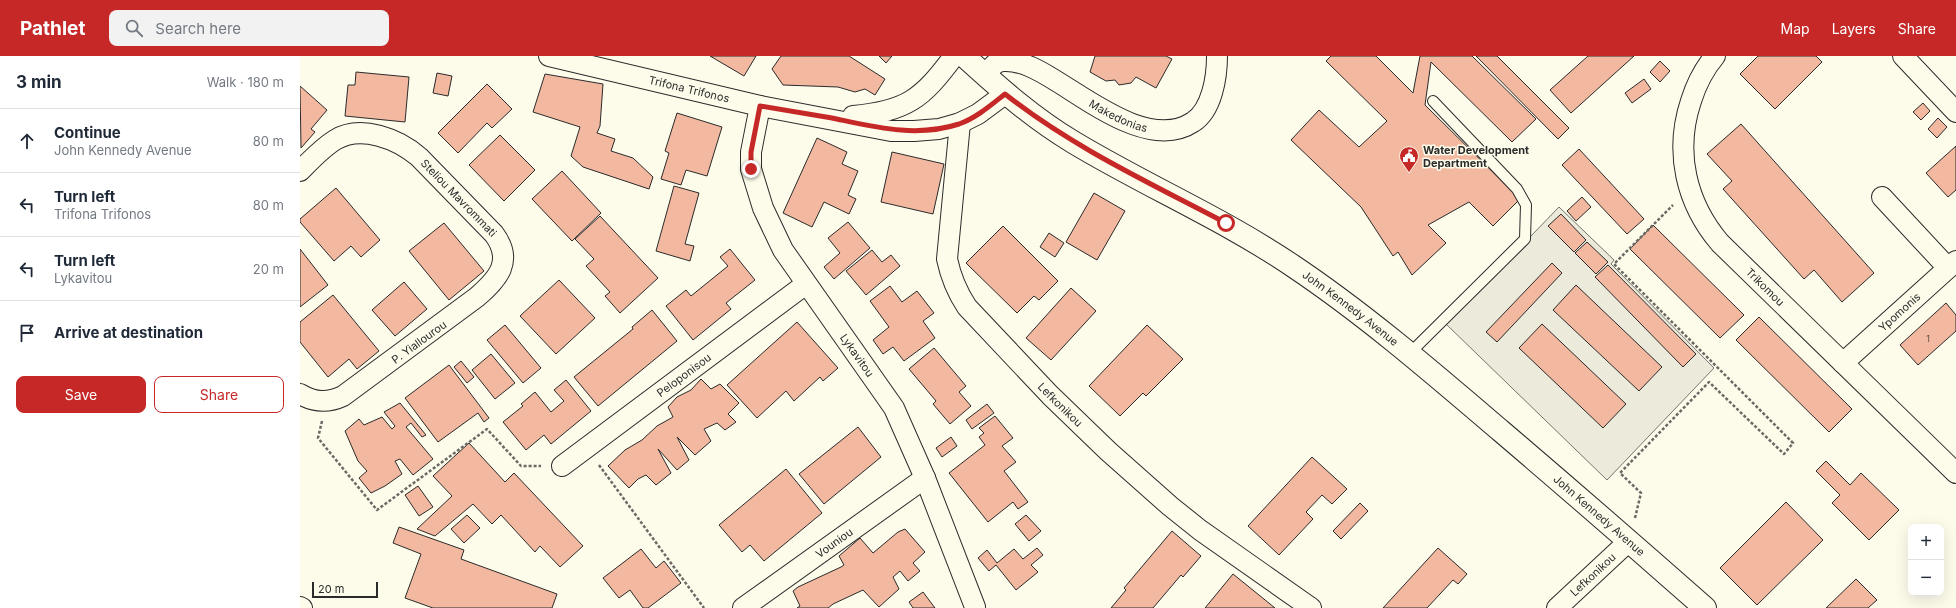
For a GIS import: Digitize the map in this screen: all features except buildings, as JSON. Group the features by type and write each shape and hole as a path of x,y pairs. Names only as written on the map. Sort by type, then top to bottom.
{"main road":[{"name":"John Kennedy Avenue","path":"964,56 1005,94 1028,112 1074,143 1226,223 1334,294 1410,353 1629,541 1704,608"}],"street":[{"name":"Trifona Trifonos","path":"549,56 760,106 831,118 891,131 939,129 960,124 978,114 1005,94"},
{"name":"Trifona Trifonos","path":"831,118 881,114 903,105 924,92 937,79 954,56"},
{"name":"Makedonias","path":"986,76 998,62 1005,60 1015,62 1048,76 1135,126 1167,132 1178,130 1200,118 1212,92 1217,66 1217,56"},
{"name":"Trikomou","path":"1715,56 1704,70 1696,88 1685,118 1683,139 1683,161 1689,189 1706,227 1720,243 1956,473"},
{"path":"1903,56 1956,112"},
{"name":"Lykavitou","path":"760,106 751,152 751,169 754,183 763,208 783,250 894,408 925,478 975,607"},
{"name":"Lefkonikou","path":"960,124 947,259 950,276 957,292 967,308 1050,395 1108,451 1170,506 1200,530 1311,608"},
{"name":"Steliou Mavrommati","path":"300,171 335,139 356,134 375,135 397,142 419,157 494,234 500,246 502,264 499,274 491,285"},
{"path":"1882,197 1952,264"},
{"name":"Ypomonis","path":"1843,363 1952,264"},
{"name":"Peloponisou","path":"562,466 806,284"},
{"name":"P. Yiallourou","path":"335,399 453,317 491,285"},
{"path":"300,394 316,402 335,399"},
{"name":"Vouniou","path":"743,608 925,478"},
{"name":"Lefkonikou","path":"1557,608 1629,541"}],"lane":[{"path":"1410,353 1525,239 1526,205 1517,189 1433,101"}],"path":[{"path":"1629,541 1641,493 1620,473 1709,382 1784,454 1793,443 1614,264 1689,189"},
{"path":"335,399 318,438 377,510 487,429 521,466 562,466"},
{"path":"586,448 704,608"}],"shaded area":[{"path":"1559,207 1614,260 1611,264 1714,368 1607,480 1446,324"}],"place":[{"name":"Water Development Department","path":"1409,173"}],"route":[{"path":"751,169 751,152 760,106 831,118 891,131 914,131 939,129 960,124 978,114 1005,94 1049,127 1074,143 1226,223"}]}
